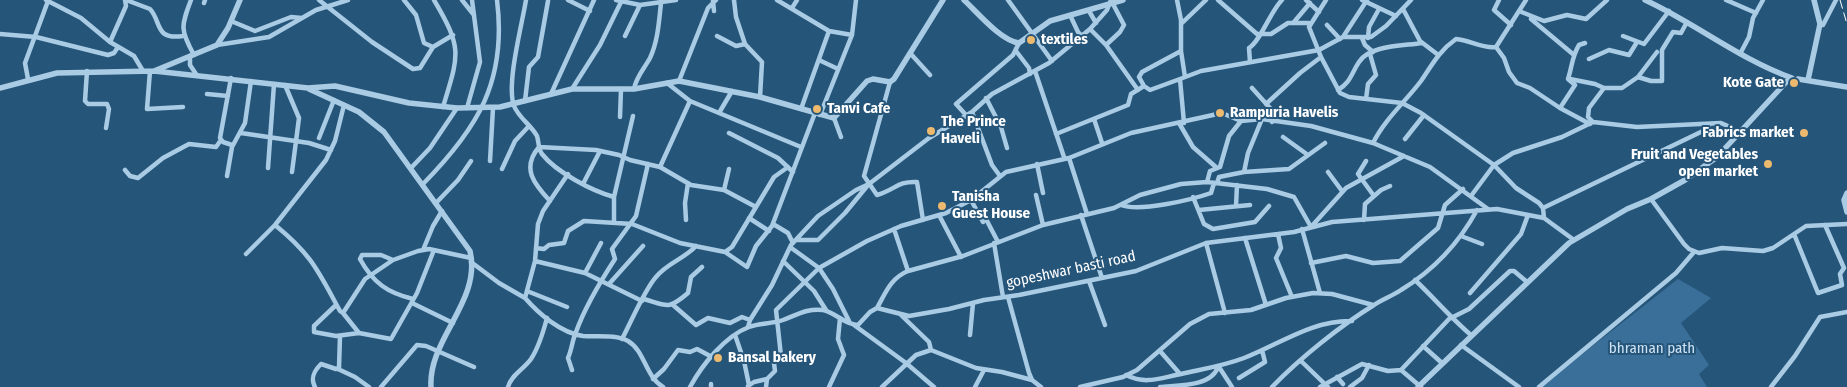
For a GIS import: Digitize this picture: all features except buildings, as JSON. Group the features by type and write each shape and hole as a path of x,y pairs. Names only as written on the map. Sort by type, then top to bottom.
{"street":[{"path":"27,76 25,63 36,37 47,0 81,18 110,42 134,56 141,68"},
{"path":"110,42 126,6 126,0 150,9 159,28 169,35 183,36"},
{"path":"191,0 184,18 183,36 192,53 190,64 196,74"},
{"path":"217,44 231,21 240,0"},
{"path":"319,0 372,42 413,69 420,68 434,48 452,35"},
{"path":"152,71 217,44 269,37 325,6 348,0"},
{"path":"404,0 416,15 424,43 434,48"},
{"path":"434,0 452,35 457,57 443,107"},
{"path":"462,0 475,16"},
{"path":"468,108 480,62 472,0"},
{"path":"423,184 467,134 480,108 489,96 489,86 497,68 500,36 497,0"},
{"path":"526,0 513,73 514,105 536,136 542,155 583,184 598,192 614,196"},
{"path":"568,0 590,11"},
{"path":"551,94 594,0"},
{"path":"572,89 600,45 619,1 640,6 676,0"},
{"path":"734,0 736,17 745,44 762,62 760,96"},
{"path":"777,0 829,31 852,35"},
{"path":"792,8 797,0"},
{"path":"536,248 544,249 549,245 564,243 568,230 584,222 632,224 680,243 725,252 747,267 756,246 773,224 801,147 852,35 856,0"},
{"path":"923,220 917,182 904,181 888,192 877,195 863,172 890,82 943,0"},
{"path":"964,0 990,26 1011,41 1019,43"},
{"path":"1008,0 1052,61"},
{"path":"966,115 956,104 1016,51 1019,43 1045,22 1123,0"},
{"path":"1177,0 1182,24 1182,123 1193,147 1217,168"},
{"path":"1182,24 1206,0"},
{"path":"1218,0 1259,35 1270,34 1284,24 1314,21 1326,0"},
{"path":"1250,62 1249,48 1255,44 1273,10 1282,0"},
{"path":"1181,51 1142,72 1139,77 1144,86 1153,90 1201,71 1319,50 1341,38 1365,38 1396,16 1411,0"},
{"path":"1496,0 1494,10 1511,25"},
{"path":"1496,47 1526,0"},
{"path":"1519,11 1544,21 1566,15 1586,19 1607,0"},
{"path":"1645,0 1669,11 1740,54 1794,78 1847,87"},
{"path":"1726,0 1756,13"},
{"path":"1740,54 1749,37 1756,13 1763,0"},
{"path":"1808,80 1820,24 1814,0"},
{"path":"1823,25 1836,0"},
{"path":"525,101 529,67 538,57 548,1"},
{"path":"714,1 714,11"},
{"path":"679,81 708,8 714,1"},
{"path":"1341,38 1364,1 1396,16"},
{"path":"1294,22 1308,2 1319,12"},
{"path":"634,90 637,78 651,56 657,33 661,3"},
{"path":"748,327 750,320 772,285 793,243 818,216 869,184 929,138 972,112 986,98 1003,86 1030,74 1052,61 1090,29 1111,3"},
{"path":"1106,45 1117,36 1124,25 1111,3"},
{"path":"625,36 640,6"},
{"path":"1366,99 1368,84 1376,75 1372,53 1364,45 1365,38 1379,9"},
{"path":"1403,9 1422,43 1437,54"},
{"path":"1089,11 1096,23"},
{"path":"1519,11 1542,26 1574,55"},
{"path":"1623,36 1645,43 1669,11"},
{"path":"1070,15 1082,36"},
{"path":"231,21 255,31 291,17 302,18"},
{"path":"1638,77 1651,81 1662,81 1662,50 1672,32 1681,33 1687,22"},
{"path":"1309,23 1321,57 1338,90 1349,97 1402,104 1424,115 1494,165 1516,188 1543,208 1544,218"},
{"path":"1327,25 1341,38"},
{"path":"1090,29 1106,45 1138,90"},
{"path":"801,109 829,31"},
{"path":"0,34 36,37 108,55 114,53 118,47"},
{"path":"717,36 736,46 745,44"},
{"path":"1373,143 1421,80 1437,54 1456,39 1467,40 1486,48 1496,47"},
{"path":"1589,59 1609,50 1630,55 1637,42"},
{"path":"1338,90 1351,80 1362,58 1372,53 1422,43"},
{"path":"1568,79 1574,55 1579,45 1585,43"},
{"path":"1496,47 1504,58 1514,80 1560,108 1591,123 1637,127 1726,124 1736,136"},
{"path":"1016,51 1030,74"},
{"path":"910,52 930,75"},
{"path":"1568,79 1604,88 1622,88 1638,77 1657,52"},
{"path":"1266,104 1321,57"},
{"path":"819,60 838,68"},
{"path":"0,88 27,76 141,68 152,71 196,74 308,88 344,87 396,100 443,107 493,108 514,105 572,89 634,90 679,81 760,96 834,118"},
{"path":"86,71 85,101 88,104 107,104 109,109 106,128"},
{"path":"152,71 148,109 183,107"},
{"path":"1035,71 1056,134 1067,157 1087,214"},
{"path":"125,170 130,176 138,178 163,158 189,144 216,147 221,140 231,78"},
{"path":"1401,370 1419,387 1471,335 1574,240 1627,209 1651,199 1685,180 1718,157 1736,136 1794,78"},
{"path":"834,118 867,81 873,79 890,82"},
{"path":"1560,108 1575,85 1568,79"},
{"path":"227,176 232,146 241,134 245,123 252,81"},
{"path":"668,83 690,102 801,147"},
{"path":"268,168 272,138 274,84"},
{"path":"285,85 298,113 292,172"},
{"path":"1056,134 1128,105 1131,94 1144,86"},
{"path":"308,88 358,112 384,132 466,243 471,260 466,294 432,367 431,387"},
{"path":"1252,88 1266,104 1271,113 1272,122"},
{"path":"1591,123 1588,117 1589,108 1604,88"},
{"path":"620,117 621,89"},
{"path":"719,113 732,91"},
{"path":"208,94 228,96"},
{"path":"986,98 1001,127 1007,148"},
{"path":"319,138 334,100"},
{"path":"660,167 690,102"},
{"path":"246,254 276,226 308,185 331,150 344,105"},
{"path":"411,168 430,148 457,108"},
{"path":"490,161 493,108"},
{"path":"972,112 992,165 1000,176"},
{"path":"735,335 744,360 748,386 768,379 774,374 774,363 781,356 776,310 818,268 894,229 939,215 970,200 1000,176 1067,157 1130,133 1222,113 1240,121 1262,119 1272,122 1311,126 1373,143 1430,167 1463,189 1488,209"},
{"path":"1405,139 1424,115"},
{"path":"614,223 614,196 633,116"},
{"path":"834,118 841,137"},
{"path":"1094,119 1102,143"},
{"path":"1244,172 1248,152 1262,119"},
{"path":"1207,182 1209,172 1217,168 1222,162 1229,136 1240,121"},
{"path":"1471,196 1494,165 1513,153 1562,137 1591,123"},
{"path":"1543,208 1705,130 1710,124"},
{"path":"502,169 515,141 529,126"},
{"path":"729,133 764,150 788,166 793,172"},
{"path":"241,134 296,141 331,150"},
{"path":"1283,137 1308,155"},
{"path":"221,140 232,146"},
{"path":"1121,205 1134,207 1211,193 1219,178 1244,172 1289,169 1325,143"},
{"path":"539,147 600,151 623,156 630,160 660,167 688,184 724,190 756,207"},
{"path":"539,147 530,163 529,172 536,187 550,201"},
{"path":"583,184 600,151"},
{"path":"851,324 858,325 870,312 877,308 891,282 908,270 961,257 1042,225 1121,205 1140,195 1181,184 1207,182 1267,189 1294,197 1311,227 1342,191 1360,179 1404,156"},
{"path":"436,202 458,180 471,161"},
{"path":"1366,161 1358,172 1360,179 1374,196"},
{"path":"572,370 568,358 573,350 575,334 601,280 615,259 612,249 632,224 639,206 640,192 648,164"},
{"path":"1037,164 1043,194"},
{"path":"725,252 732,247 774,177 788,166"},
{"path":"724,190 729,170"},
{"path":"1328,172 1342,191"},
{"path":"525,298 535,261 538,224 543,212 568,174"},
{"path":"686,220 684,203 688,184"},
{"path":"793,243 818,240 845,213 869,184"},
{"path":"1236,206 1237,186"},
{"path":"1364,220 1365,204 1390,186"},
{"path":"1311,263 1346,256 1373,263 1400,261 1438,228 1444,214 1445,204 1463,189"},
{"path":"1847,193 1844,200 1847,212"},
{"path":"1036,195 1042,225"},
{"path":"1193,197 1204,224 1213,229 1255,222 1269,206"},
{"path":"1651,199 1684,244 1694,252"},
{"path":"970,200 985,220 996,242 1006,297 1032,380"},
{"path":"1199,210 1250,205"},
{"name":"gopeshwar basti road","path":"877,308 901,315 949,309 973,302 1136,271 1206,243 1364,220 1488,209 1544,218 1574,240"},
{"path":"1272,387 1301,361 1373,305 1415,280 1439,262 1461,236 1477,210"},
{"path":"423,250 431,230 442,212"},
{"path":"939,215 961,257"},
{"path":"1081,215 1102,278"},
{"path":"1470,293 1521,234 1528,215"},
{"path":"749,218 769,231"},
{"path":"773,224 788,233 793,243 818,268 833,289 851,324"},
{"path":"1539,387 1676,273 1694,252 1722,248 1768,250 1806,226 1847,224"},
{"path":"1794,234 1818,293 1842,284 1840,274 1844,268 1825,225"},
{"path":"276,226 299,244 312,260 336,305 359,332"},
{"path":"894,229 908,270"},
{"path":"1302,229 1320,293"},
{"path":"1278,234 1281,248 1276,258 1292,297"},
{"path":"1461,236 1482,244"},
{"path":"1245,238 1266,305"},
{"path":"585,273 602,243"},
{"path":"1206,243 1225,313"},
{"path":"609,284 643,246"},
{"path":"622,339 658,274 684,258 696,246"},
{"path":"343,313 362,283 393,260 423,250 434,250 471,260 498,283 525,298 547,318 575,334 622,339 635,346 653,379 663,387"},
{"path":"336,305 313,330 322,335 340,336 359,332 391,338 413,301 434,250"},
{"path":"393,260 381,255 362,255 360,259 372,275 392,294 413,301 454,323"},
{"path":"535,261 585,273 643,300 666,305 673,305 688,293 691,277 702,267"},
{"path":"783,261 820,299 826,310"},
{"path":"1320,387 1359,364 1388,371 1401,370 1451,318 1469,309 1510,271 1514,271 1527,282"},
{"path":"1415,280 1446,310 1451,318 1471,335"},
{"path":"1090,281 1105,325"},
{"path":"527,291 567,307"},
{"path":"1080,387 1126,375 1146,363 1198,319 1209,314 1225,313 1266,305 1292,297 1320,293 1373,305"},
{"path":"970,335 973,302"},
{"path":"673,305 696,325 708,318 730,323 742,317 750,320"},
{"path":"690,387 712,357 735,335 748,327 778,321 807,310 826,310 851,324 906,363 934,387"},
{"path":"1771,387 1795,356 1820,317 1847,312"},
{"path":"901,315 929,342 931,350"},
{"path":"508,387 523,365 530,360 540,341 547,318"},
{"path":"829,387 844,356 838,339 840,318"},
{"path":"1126,375 1150,385 1162,379 1180,374 1218,367 1262,350 1308,328 1333,322 1352,321"},
{"path":"338,369 340,336"},
{"path":"381,387 417,345 426,346 474,367"},
{"path":"1461,345 1519,387"},
{"path":"1423,346 1442,363"},
{"path":"653,379 664,370 678,350 690,352 697,349 712,357"},
{"path":"882,387 906,363 916,356 931,350 984,370 1002,372 1032,380 1041,387"},
{"path":"1239,378 1265,362 1262,350"},
{"path":"1160,351 1180,374"},
{"path":"1301,361 1326,385"},
{"path":"314,387 313,375 321,364 338,369 370,387"},
{"path":"1350,387 1362,378 1369,365"},
{"path":"1162,379 1162,387 1184,386 1209,379 1216,373 1218,367"},
{"path":"1218,367 1232,387"},
{"path":"975,387 984,370"},
{"path":"1337,377 1343,384"},
{"path":"766,387 768,379"},
{"path":"1108,381 1111,387"}],"green space":[{"name":"bhraman path","path":"1678,279 1711,298 1681,323 1709,365 1699,374 1707,387 1540,387"}],"railway":[{"path":"1840,0 1847,24"}],"place":[{"name":"textiles","path":"1031,40"},
{"name":"Kote Gate","path":"1794,83"},
{"name":"Tanvi Cafe","path":"817,109"},
{"name":"Rampuria Havelis","path":"1220,113"},
{"name":"The Prince Haveli","path":"931,131"},
{"name":"Fabrics market","path":"1804,133"},
{"name":"Fruit and Vegetables open market","path":"1768,164"},
{"name":"Tanisha Guest House","path":"942,206"},
{"name":"Bansal bakery","path":"718,358"}]}
